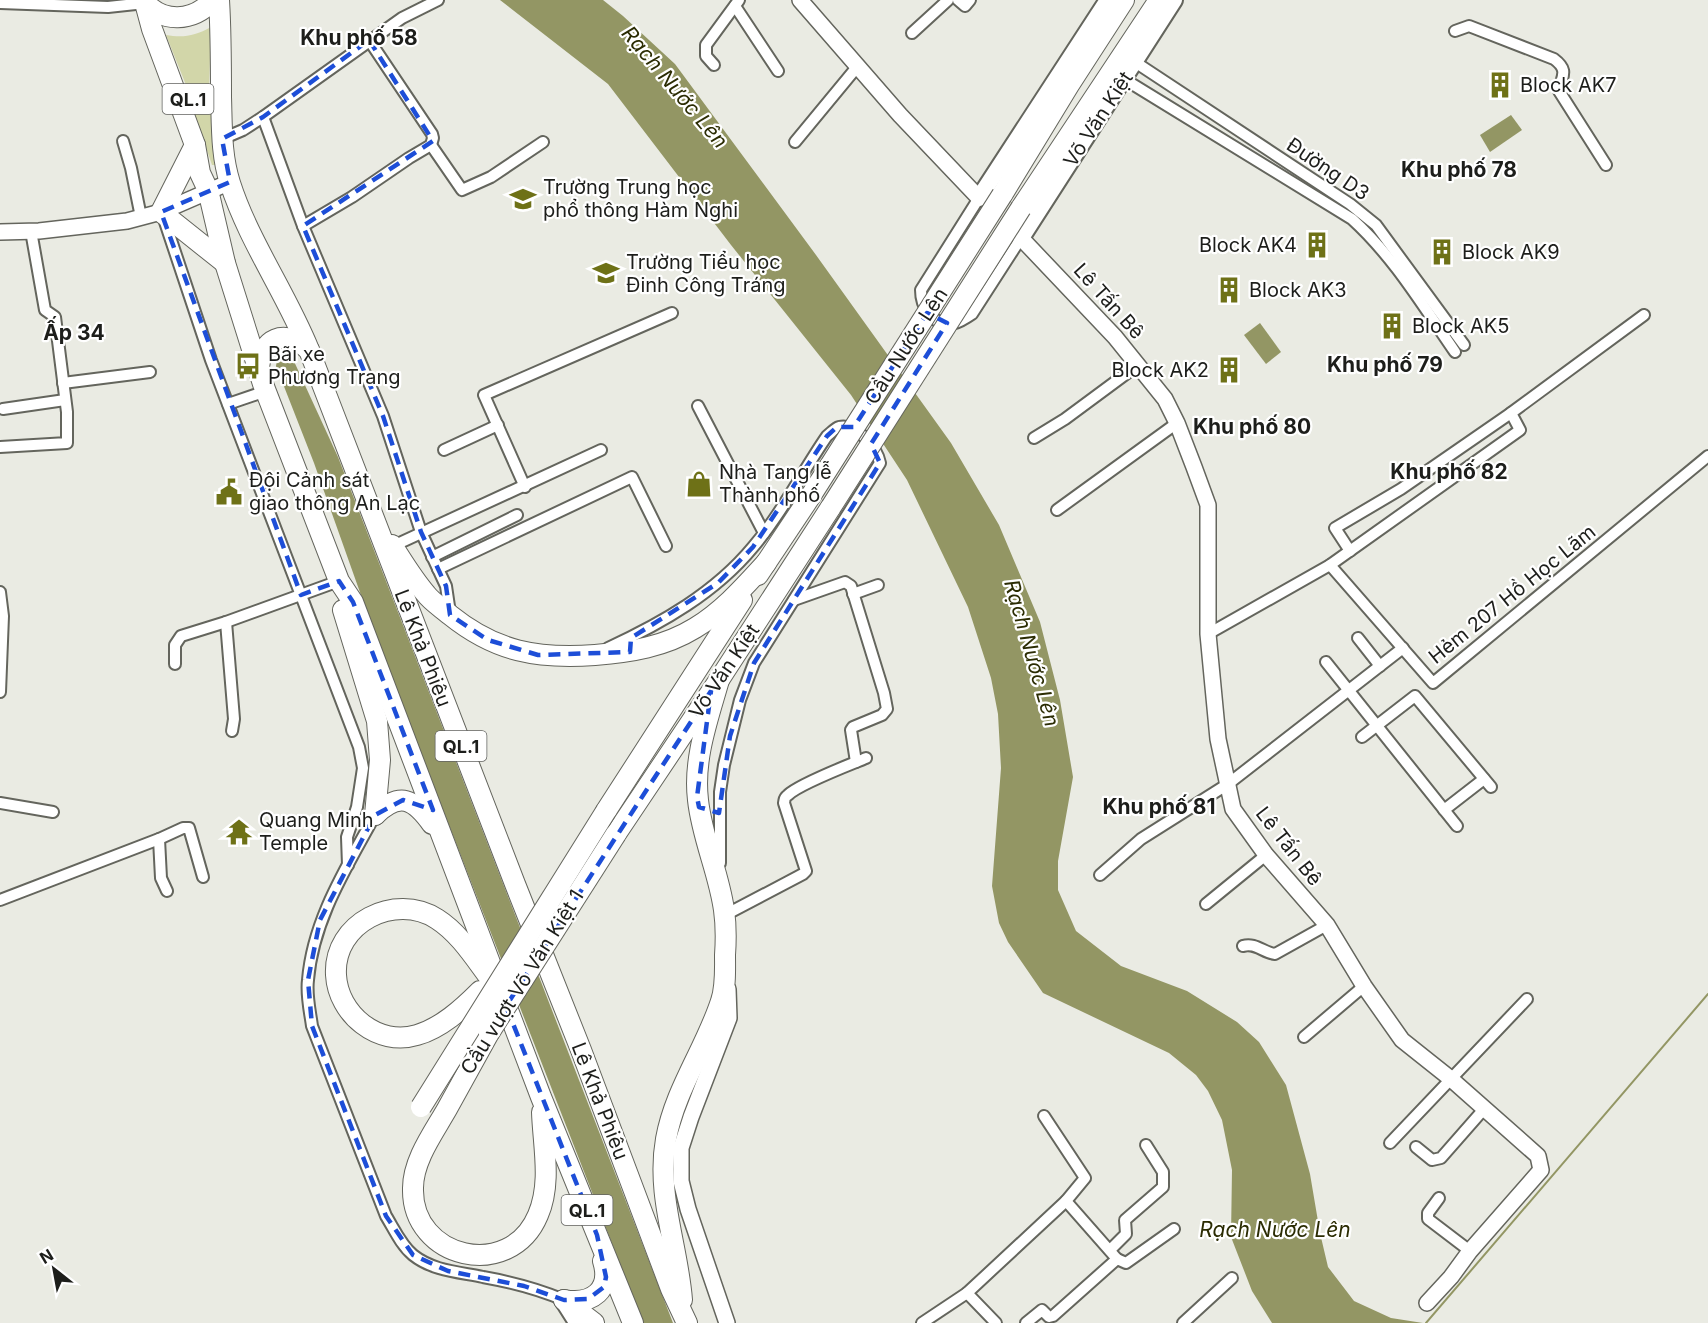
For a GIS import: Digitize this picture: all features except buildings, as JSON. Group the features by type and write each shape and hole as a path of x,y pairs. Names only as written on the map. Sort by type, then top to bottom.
{"highway":[{"path":"147,5 173,18 192,16 203,10 213,0"},
{"name":"Lê Khả Phiêu","path":"219,0 222,139 230,182 245,221 294,314 309,350 370,512 581,1050 671,1289 685,1319"},
{"name":"Võ Văn Kiệt","path":"1002,195 1124,0"},
{"name":"Võ Văn Kiệt","path":"1021,208 1159,0"},
{"name":"QL.1","path":"147,5 152,29 195,145 200,173 208,190 225,263 266,391 339,581 353,602 541,1097 633,1323"},
{"name":"QL.1","path":"147,5 198,130 208,169 208,190"},
{"path":"1069,86 1074,51"},
{"path":"1037,184 1104,108"},
{"path":"195,145 161,212 225,263"},
{"name":"Cầu Nước Lên","path":"810,497 1002,195"},
{"name":"Cầu Nước Lên","path":"831,507 1021,208"},
{"path":"259,370 262,353 275,339 283,337 294,339 309,350"},
{"name":"Võ Văn Kiệt","path":"606,811 810,497"},
{"name":"Võ Văn Kiệt","path":"616,834 831,507"},
{"path":"370,512 427,596 465,627 488,640 538,655 562,657 594,655 634,644 674,639 695,628 720,610 766,563"},
{"path":"339,581 342,605 377,721 380,760 375,815"},
{"path":"685,1319 680,1273 665,1205 662,1177 663,1159 673,1110 683,1083 713,1024 723,998 725,915 699,807 697,774 700,752 719,680"},
{"path":"375,815 397,800 412,802 421,809 444,840"},
{"path":"502,993 462,942 437,919 413,910 387,910 358,924 345,941 337,963 336,975 339,991 352,1015 363,1025 390,1036 416,1035 443,1023 469,1002 513,950 606,811"},
{"path":"421,1107 606,811"},
{"name":"Cầu vượt Võ Văn Kiệt 1","path":"541,1097 546,1175 539,1214 533,1227 513,1246 483,1257 467,1255 440,1243 428,1232 420,1220 415,1207 413,1187 419,1160 430,1133 489,1033 616,834"},
{"path":"560,1298 577,1302 597,1294 604,1287 606,1269 597,1235"},
{"path":"560,1298 594,1323"}],"main road":[{"path":"979,198 1108,0"},
{"name":"Võ Văn Kiệt","path":"1022,238 1104,108 1128,82 1139,65 1174,0"}],"street":[{"path":"222,139 243,130 263,117 402,18 438,0"},
{"path":"800,0 857,67 979,198 921,290 921,300 927,313 948,324 960,321 976,310 1022,238"},
{"path":"912,33 948,0"},
{"path":"0,3 108,7 147,5"},
{"path":"714,65 706,56 705,49 711,36 737,3 778,71"},
{"path":"1455,31 1469,26 1554,59 1561,64 1564,73 1559,91 1606,165"},
{"path":"303,226 431,145 432,134 369,40"},
{"name":"Đường D3","path":"1128,82 1352,219 1370,235 1460,348 1376,225 1350,204 1139,65"},
{"path":"795,142 857,67"},
{"path":"263,117 303,226 383,416 421,532 446,586 450,615"},
{"path":"123,141 141,218"},
{"path":"431,145 462,190 491,177 543,142"},
{"path":"0,232 31,231 141,218 161,212 230,182"},
{"path":"161,212 184,284 228,404 354,732 362,759 363,768 357,807 347,837 348,865"},
{"path":"0,447 67,443 65,400 55,317 45,310 31,231"},
{"name":"Lê Tấn Bê","path":"1022,238 1115,337 1165,399 1177,423 1208,505 1208,634 1218,739 1233,809 1266,855 1327,925 1364,986 1402,1040 1539,1155 1541,1170 1427,1303"},
{"path":"525,487 484,395 672,313"},
{"path":"1350,550 1335,528 1401,489 1511,413 1644,315"},
{"path":"1034,438 1065,419 1138,365"},
{"path":"63,383 150,372"},
{"path":"228,404 266,391"},
{"path":"3,409 65,400"},
{"path":"698,406 764,533"},
{"path":"1208,634 1330,565 1520,430 1511,413"},
{"path":"1058,510 1177,423"},
{"path":"444,450 498,425"},
{"path":"634,644 647,630 718,583 753,548 827,436 837,428 848,427 865,437 878,453 880,463 754,663 740,700 724,765 719,813 721,893"},
{"path":"393,546 601,450"},
{"name":"Hẻm 207 Hồ Học Lãm","path":"1330,565 1433,683 1708,456"},
{"path":"438,569 632,477 666,546"},
{"path":"432,557 517,515"},
{"path":"175,664 175,645 181,636 339,581"},
{"path":"725,915 803,874 806,870 784,803 785,798 790,793 820,778 861,760 851,730 882,715 887,709 851,586 845,582 794,600"},
{"path":"853,594 878,585"},
{"path":"0,592 3,616 0,692"},
{"path":"226,622 234,719 232,731"},
{"path":"1358,638 1380,666"},
{"path":"1100,875 1141,839 1228,784 1403,648"},
{"path":"1326,662 1457,826"},
{"path":"1362,737 1415,696 1487,783 1444,810"},
{"path":"0,803 53,812"},
{"path":"699,807 709,812 719,813"},
{"path":"375,815 320,920 308,980 308,999 312,1026 386,1216 403,1244 413,1255 448,1271 524,1286 560,1298 574,1323"},
{"path":"0,900 183,828 189,828 203,877"},
{"path":"159,839 161,878 167,891"},
{"path":"1206,904 1266,855"},
{"path":"1243,945 1248,944 1275,954 1327,925"},
{"path":"725,953 729,1018 681,1149 681,1181 688,1209 727,1323"},
{"path":"1304,1037 1364,986"},
{"path":"1390,1143 1527,999"},
{"path":"1416,1147 1432,1160 1441,1158 1484,1109"},
{"path":"922,1323 967,1293 1066,1201 1085,1178 1044,1116"},
{"path":"1026,1323 1042,1310 1049,1317 1053,1316 1113,1255 1126,1233 1125,1220 1162,1187 1163,1172 1146,1145"},
{"path":"1439,1198 1428,1213 1428,1219 1470,1251"},
{"path":"1066,1201 1113,1255 1126,1263 1174,1229"},
{"path":"1183,1323 1232,1278"},
{"path":"967,1293 996,1323"}],"highlighted area":[{"path":"369,40 433,141 303,226 383,416 421,532 446,586 450,615 488,640 538,655 630,652 631,638 718,583 753,547 827,436 837,427 854,427 927,313 947,323 871,444 880,463 754,663 730,736 719,813 699,807 697,797 711,691 506,1006 597,1235 606,1277 604,1287 588,1299 564,1300 524,1286 448,1271 413,1255 386,1216 312,1026 308,980 320,920 375,815 403,800 433,810 353,602 339,581 301,595 161,212 230,182 222,139 263,117"}],"shaded area":[{"path":"211,27 209,90 205,97 197,98 190,95 166,35 189,36"},
{"path":"211,94 216,165 212,165 189,98 201,100"}],"water":[{"name":"Rạch Nước Lên","path":"500,0 603,0 675,64 951,443 999,525 1040,622 1060,700 1073,777 1058,861 1058,890 1076,931 1121,966 1187,991 1237,1022 1259,1042 1286,1085 1310,1174 1328,1267 1354,1301 1391,1318 1423,1323 1272,1323 1252,1291 1231,1237 1232,1170 1222,1120 1208,1091 1196,1075 1169,1053 1043,993 1008,942 999,923 992,886 1001,768 998,714 991,678 968,607 907,480 851,395 731,245 608,84"},
{"path":"1511,115 1522,130 1490,152 1480,135"},
{"path":"1260,323 1281,352 1266,364 1244,335"},
{"path":"283,350 290,353 338,457 673,1323 643,1323 378,643 314,463 276,366 278,354"}],"waterway":[{"path":"1426,1323 1708,994"}],"place":[{"name":"Block AK7","path":"1500,85"},
{"name":"Trường Trung học phổ thông Hàm Nghi","path":"523,199"},
{"name":"Block AK4","path":"1317,245"},
{"name":"Block AK9","path":"1442,252"},
{"name":"Trường Tiểu học Đinh Công Tráng","path":"606,273"},
{"name":"Block AK3","path":"1229,290"},
{"name":"Block AK5","path":"1392,326"},
{"name":"Bãi xe Phương Trang","path":"248,366"},
{"name":"Block AK2","path":"1229,370"},
{"name":"Nhà Tang lễ Thành phố","path":"699,484"},
{"name":"Đội Cảnh sát giao thông An Lạc","path":"229,492"},
{"name":"Quang Minh Temple","path":"239,832"}],"district":[{"name":"Khu phố 58","path":"359,37"},
{"name":"Khu phố 78","path":"1459,169"},
{"name":"Ấp 34","path":"74,332"},
{"name":"Khu phố 79","path":"1385,364"},
{"name":"Khu phố 80","path":"1252,426"},
{"name":"Khu phố 82","path":"1449,471"},
{"name":"Khu phố 81","path":"1159,806"}]}
